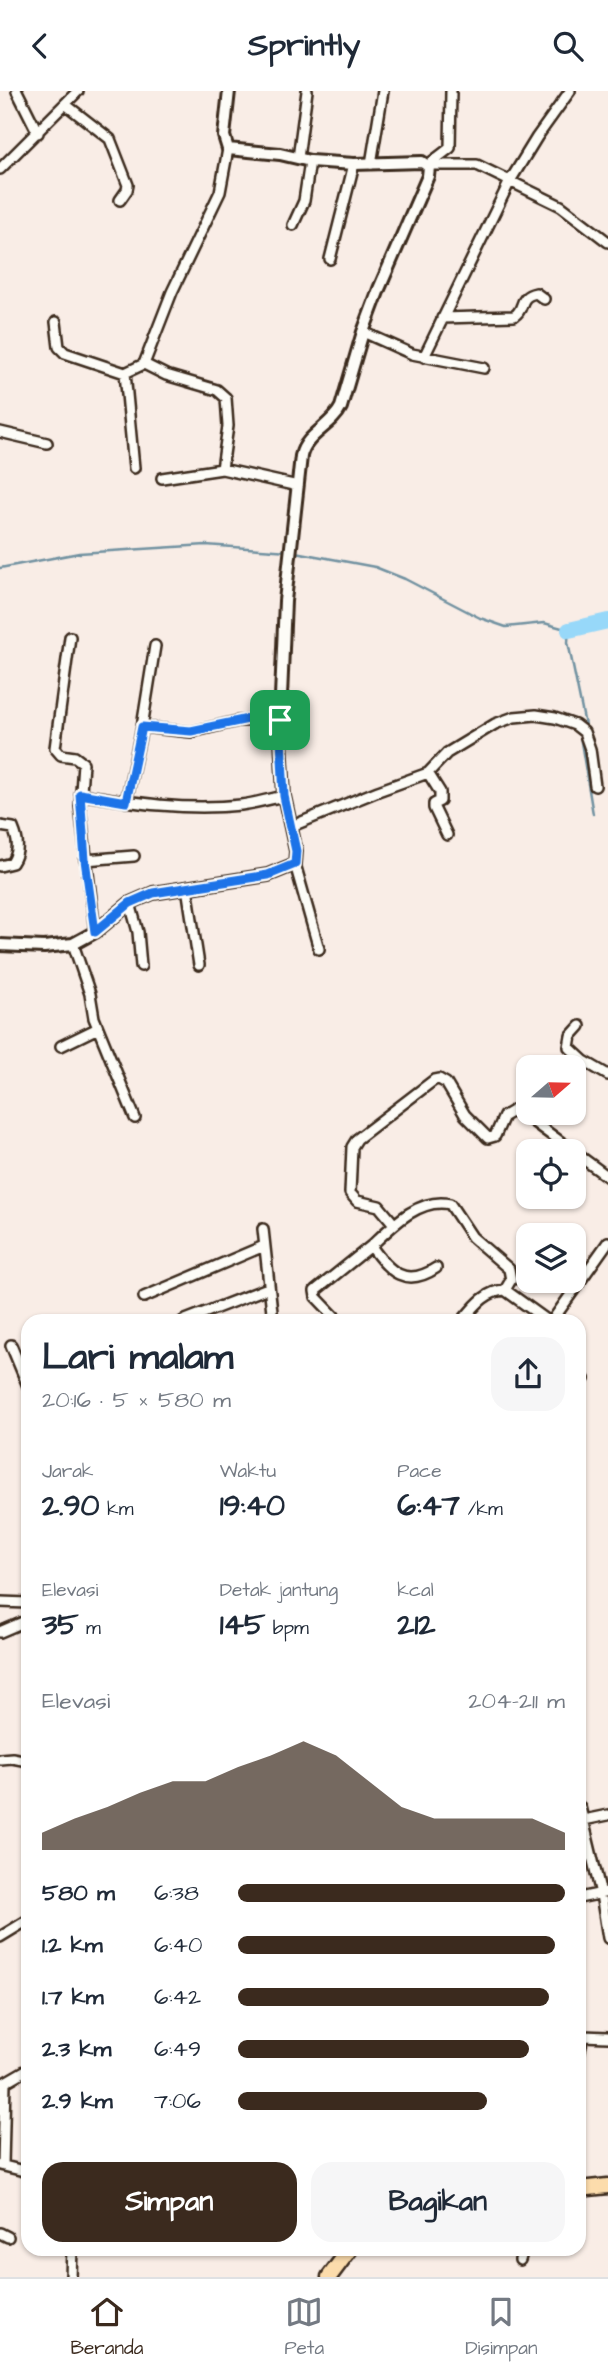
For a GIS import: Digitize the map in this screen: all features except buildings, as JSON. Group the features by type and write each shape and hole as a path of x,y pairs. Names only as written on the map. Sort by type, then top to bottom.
{"highway":[{"path":"586,2188 608,2186"},
{"path":"329,2277 345,2256"}],"street":[{"path":"17,91 38,133"},
{"path":"0,169 78,91"},
{"path":"57,321 59,347 65,353 125,373 144,364 172,292 220,192 228,149 224,136 229,91"},
{"path":"298,158 307,91"},
{"path":"371,164 383,91"},
{"path":"428,165 450,148 451,91"},
{"path":"424,356 486,235 510,181 570,91"},
{"path":"65,104 110,139 128,185 120,200"},
{"path":"228,149 354,165 422,162 428,165 477,165 561,206 608,242"},
{"path":"293,225 304,201 310,161"},
{"path":"330,259 354,165"},
{"path":"319,949 295,864 292,826 284,796 280,720 285,601 303,448 337,414 363,332 428,176 428,165"},
{"path":"442,318 514,316 520,311 527,296 536,293 544,299"},
{"path":"363,332 412,354 484,368"},
{"path":"144,364 166,375 217,390 226,398 228,426 222,469"},
{"path":"125,373 134,468"},
{"path":"0,432 47,443"},
{"path":"163,478 222,469 298,486"},
{"path":"70,637 55,748 61,755 75,757 83,763 80,794 85,860 95,932"},
{"path":"126,802 155,646"},
{"path":"292,826 428,773 447,753 513,716 555,718 575,725 584,732 590,749 595,786"},
{"path":"142,727 191,731 238,721 280,720"},
{"path":"428,773 440,792 440,801 434,806 447,835"},
{"path":"80,794 126,802 179,806 242,805 284,796"},
{"path":"0,826 13,828 18,840 17,856 12,863 0,866"},
{"path":"85,860 134,856"},
{"path":"0,945 44,947 73,944 95,932 130,903 153,893 268,875 295,864"},
{"path":"187,887 200,965"},
{"path":"130,903 138,932 141,966"},
{"path":"73,944 90,994 94,1018 135,1118"},
{"path":"580,1026 571,1036 569,1047 584,1061 608,1075"},
{"path":"61,1046 98,1028"},
{"path":"394,1224 379,1206 357,1201 350,1193 352,1147 365,1132 434,1080 439,1079 446,1083 465,1115 488,1138 495,1136 503,1116 516,1109 556,1139"},
{"path":"586,1161 608,1177"},
{"path":"332,1314 316,1297 315,1291 394,1224 427,1205 436,1203 450,1204 472,1237 509,1269 511,1280 505,1290"},
{"path":"263,1229 272,1314"},
{"path":"555,1314 608,1242"},
{"path":"370,1246 386,1265 401,1276 419,1278 436,1268"},
{"path":"144,1297 264,1247"},
{"path":"201,1314 268,1288"},
{"path":"468,1314 481,1299 492,1292 505,1290 540,1314"},
{"path":"11,1345 21,1369"},
{"path":"0,1602 21,1603"},
{"path":"0,1632 21,1623"},
{"path":"0,1759 21,1760"},
{"path":"586,1820 608,1815"},
{"path":"586,1837 604,1893 608,1938"},
{"path":"586,1897 604,1893"},
{"path":"0,1937 21,1924"},
{"path":"586,2033 608,2037"},
{"path":"21,2073 3,2084 2,2165 21,2170"},
{"path":"71,2277 72,2256"},
{"path":"520,2260 521,2256"}],"waterway":[{"path":"0,568 79,553 206,545 289,551"},
{"path":"295,552 375,567 405,579 480,618 506,627 544,623 569,630 568,642 585,725"},
{"path":"569,630 608,621"},
{"path":"580,736 593,814"}],"route":[{"path":"248,719 280,720 284,796 292,826 295,864 268,875 153,893 130,903 95,932 85,860 80,794 126,802 142,727 191,731 248,719"}]}
